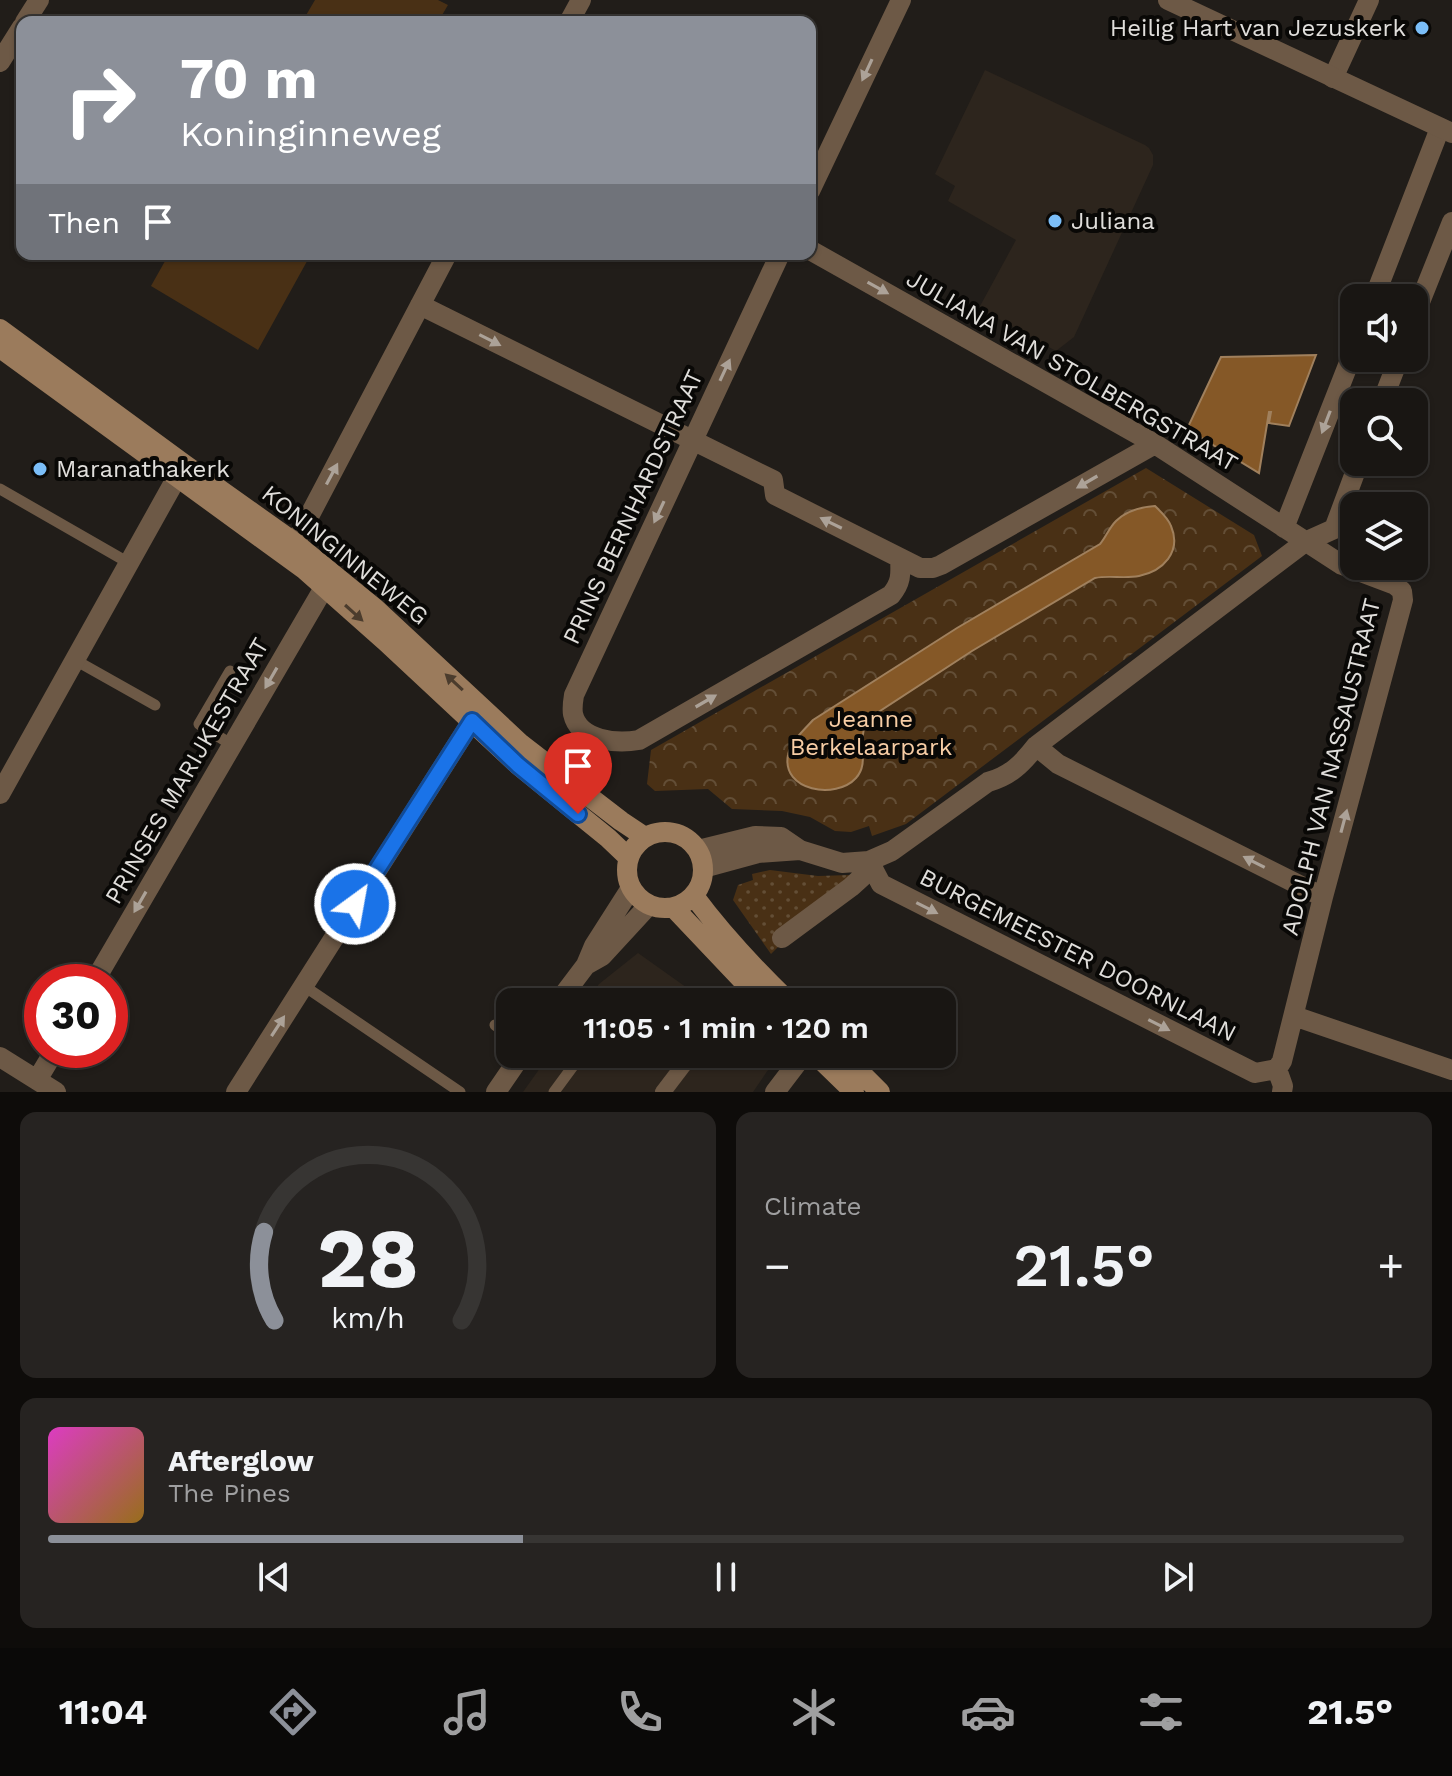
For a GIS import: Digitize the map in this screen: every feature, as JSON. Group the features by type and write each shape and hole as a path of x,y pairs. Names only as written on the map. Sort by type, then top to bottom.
{"main road":[{"name":"KONINGINNEWEG","path":"0,329 295,543 369,603 521,744 645,837"},
{"name":"KONINGINNEWEG","path":"0,348 325,586 518,765 629,858"},
{"path":"664,831 678,833 690,840 701,859 701,883 694,896 673,907 661,908 639,898 631,888 627,873 635,846 645,837 664,831"},
{"path":"694,896 774,988"},
{"path":"673,907 750,988"},
{"path":"829,1068 854,1092"},
{"path":"856,1068 880,1092"}],"street":[{"path":"816,178 901,0"},
{"path":"1168,0 1446,131 1380,284"},
{"path":"1333,78 1369,0"},
{"path":"0,62 16,37"},
{"path":"1427,284 1452,222"},
{"name":"JULIANA VAN STOLBERGSTRAAT","path":"816,253 1155,444 1305,542"},
{"path":"295,543 444,260"},
{"name":"PRINS BERNHARDSTRAAT","path":"777,260 574,695 572,711 576,723 588,734 604,740 625,743 639,740 891,595 902,575 900,559"},
{"path":"420,305 773,480 775,495 920,568 941,565 1155,444"},
{"path":"1284,528 1345,372"},
{"path":"701,859 800,850 842,863 869,861 892,851 988,782 997,766 1006,759 1036,746 1305,542 1334,529 1354,476"},
{"path":"0,794 177,477"},
{"name":"ADOLPH VAN NASSAUSTRAAT","path":"1277,1069 1282,1061 1403,600 1402,591 1395,585 1342,565 1305,542"},
{"name":"PRINSES MARIJKESTRAAT","path":"104,964 325,586"},
{"path":"236,1092 472,721"},
{"path":"1036,746 1058,764 1323,897"},
{"path":"782,938 851,887 862,877 869,861"},
{"name":"BURGEMEESTER DOORNLAAN","path":"869,861 881,884 1255,1073 1277,1069"},
{"path":"569,988 586,965 594,946 631,888"},
{"path":"586,965 602,956 649,905"},
{"path":"1294,1016 1452,1070"},
{"path":"0,1057 56,1092"},
{"path":"37,1080 44,1068"},
{"path":"496,1092 512,1068"},
{"path":"663,1092 681,1068"},
{"path":"775,1092 793,1068"},
{"path":"1277,1069 1282,1092"}],"lane":[{"path":"0,489 129,563"},
{"path":"75,660 155,705"},
{"path":"230,671 199,724 232,745"},
{"path":"304,986 460,1092"},
{"path":"554,1092 572,1068"}],"shaded area":[{"name":"Juliana","path":"985,70 1145,145 1153,155 1153,165 1074,337 1056,351 979,308 1016,240 948,201 955,186 935,174"},
{"path":"1316,355 1289,426 1269,423 1269,412 1259,473 1187,429 1221,357"},
{"path":"1155,506 1168,520 1174,535 1172,552 1163,565 1139,576 1095,578 972,651 874,715 864,731 860,772 847,785 824,790 801,784 793,777 788,767 789,750 813,720 957,628 1100,544 1124,515"},
{"path":"638,953 687,988 596,988"},
{"path":"540,1068 769,1068 753,1092 523,1092"}],"green space":[{"path":"315,0 438,0 448,5 442,16 306,16"},
{"path":"166,260 308,260 258,350 151,286"},
{"name":"Jeanne Berkelaarpark","path":"1146,468 1254,535 1262,556 906,824 872,836 869,826 851,832 835,831 810,817 782,811 732,809 708,789 655,791 647,784 651,750"},
{"path":"770,870 818,876 850,875 771,954 733,900 738,885 753,880 752,874"}],"place":[{"name":"Heilig Hart van Jezuskerk","path":"1422,28"},
{"name":"Juliana","path":"1055,221"},
{"name":"Maranathakerk","path":"40,469"}],"route":[{"path":"355,904 472,721 518,765 578,814"}]}
